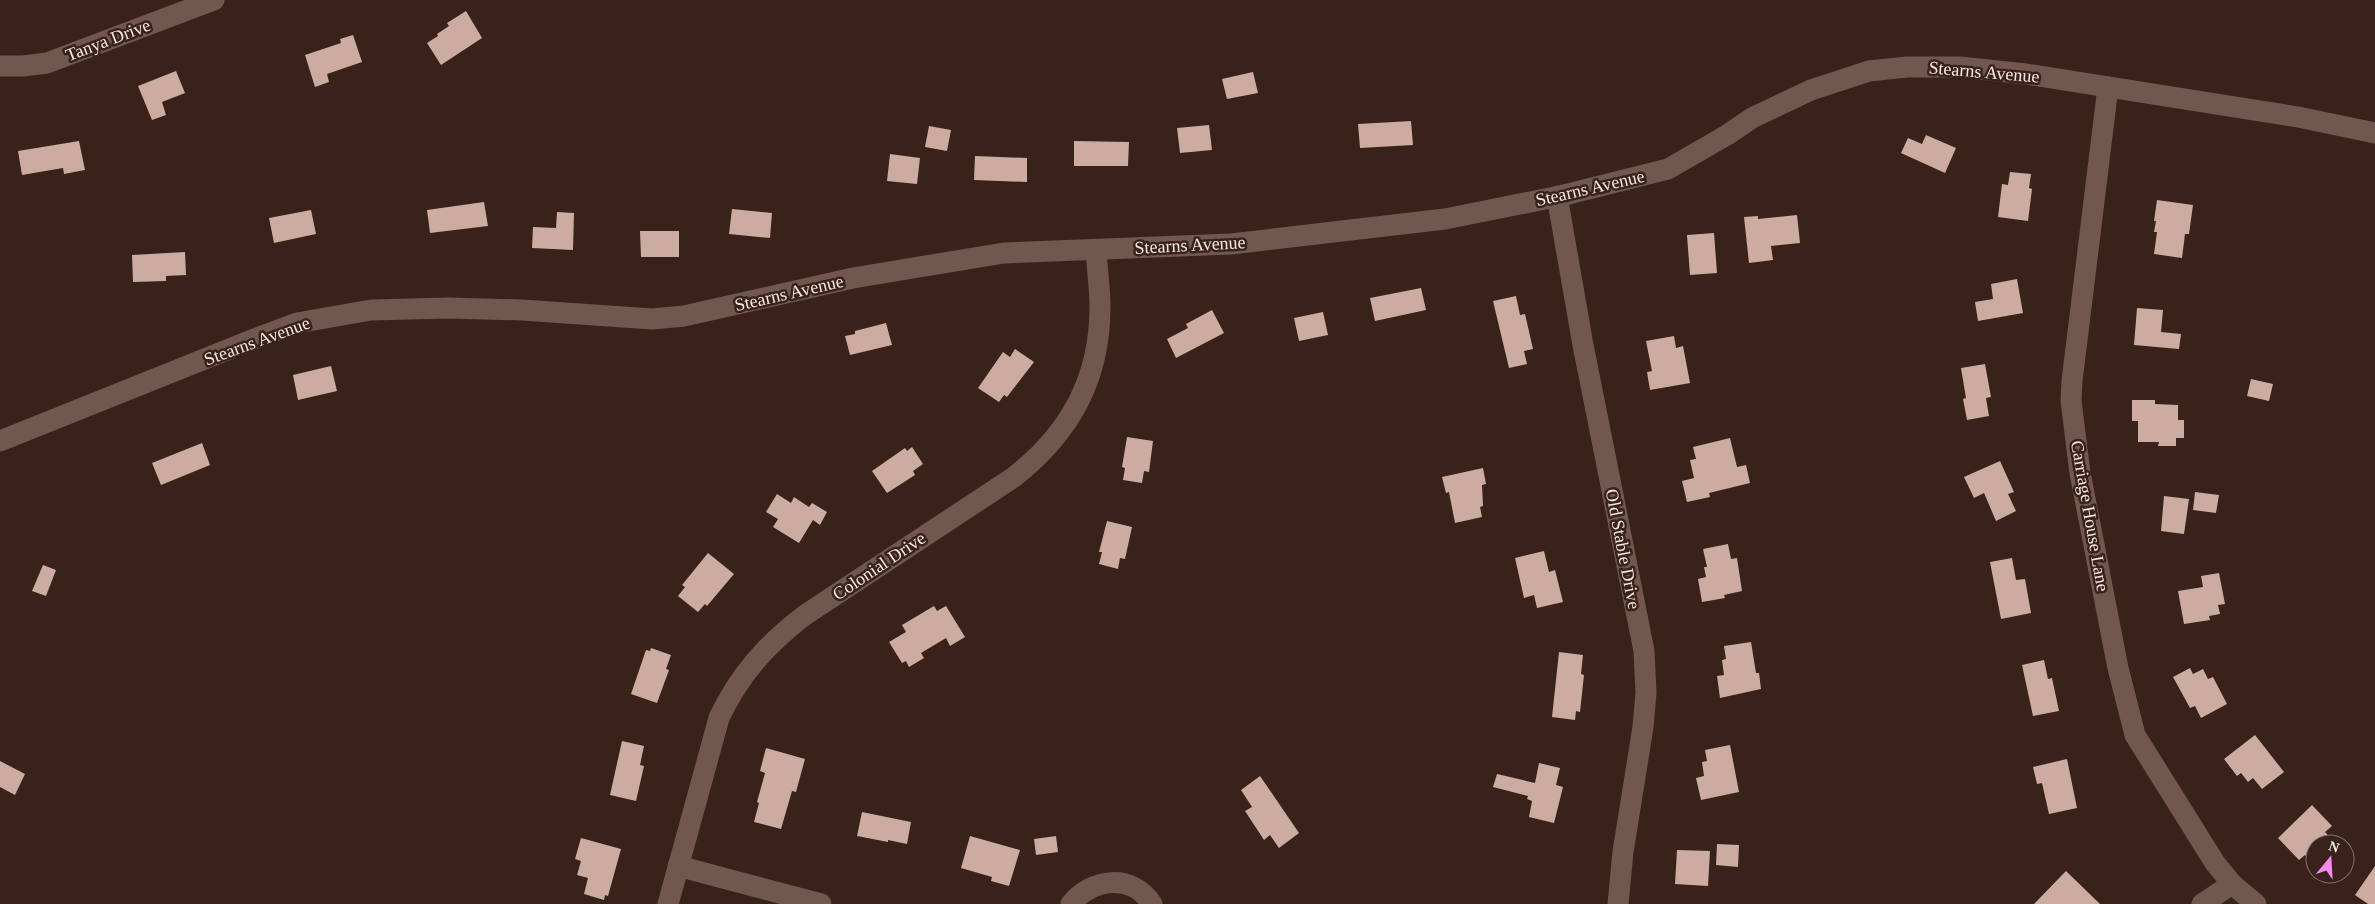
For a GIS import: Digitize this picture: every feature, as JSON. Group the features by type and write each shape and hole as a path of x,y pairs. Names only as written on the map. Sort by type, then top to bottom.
{"street":[{"name":"Tanya Drive","path":"0,66 47,63 214,0"},
{"name":"Stearns Avenue","path":"0,441 262,336 297,323 337,315 371,310 449,308 522,310 652,319 723,308 852,278 1004,253 1231,244 1445,219 1557,196 1668,169 1780,104 1811,90 1869,72 1907,67 1960,67 2026,74 2298,117 2375,133"},
{"name":"Carriage House Lane","path":"2108,87 2072,381 2071,401 2080,473 2118,668 2135,735 2215,863 2232,884 2256,904"},
{"name":"Old Stable Drive","path":"1557,196 1583,346 1644,651 1646,692 1643,727 1623,852 1618,904"},
{"name":"Colonial Drive","path":"668,904 719,718 729,697 755,660 781,634 805,615 1014,477 1036,460 1069,418 1082,395 1092,371 1099,340 1100,306 1096,250"},
{"path":"678,866 821,904"},
{"path":"1071,904 1085,890 1094,885 1114,882 1133,887 1142,893 1152,904"},
{"path":"2202,904 2232,884"}],"building":[{"path":"466,11 482,38 441,65 427,43 449,26 447,23"},
{"path":"353,35 362,62 327,74 329,82 315,87 305,55 341,43 340,39"},
{"path":"176,71 185,93 162,102 166,115 152,120 138,86"},
{"path":"1253,72 1258,93 1227,99 1222,79"},
{"path":"1411,121 1413,145 1360,148 1358,124"},
{"path":"1209,125 1212,150 1180,153 1177,128"},
{"path":"929,126 951,130 947,151 925,147"},
{"path":"1926,135 1956,148 1945,173 1901,153 1908,138 1922,144"},
{"path":"79,141 85,170 64,174 63,168 22,175 18,151"},
{"path":"1074,141 1129,142 1128,166 1074,166"},
{"path":"890,154 920,158 917,184 887,181"},
{"path":"975,156 1027,158 1027,182 974,180"},
{"path":"2010,172 2031,174 2029,188 2032,189 2028,221 1998,217 2002,184 2008,185"},
{"path":"2157,200 2193,205 2189,234 2185,234 2182,258 2154,254 2157,232 2154,232 2156,221 2154,221"},
{"path":"484,202 488,226 430,233 427,210"},
{"path":"732,209 772,213 770,238 729,234"},
{"path":"311,210 316,234 274,243 269,218"},
{"path":"557,212 574,213 573,250 532,248 533,227 556,228"},
{"path":"1797,215 1800,243 1771,246 1773,260 1749,263 1744,217 1758,216 1758,219"},
{"path":"640,231 679,231 679,257 641,257"},
{"path":"1714,233 1717,273 1690,275 1687,235"},
{"path":"185,252 186,275 166,276 166,281 133,282 132,255"},
{"path":"2017,279 2023,313 1978,321 1975,302 1993,299 1991,284"},
{"path":"1421,288 1426,310 1375,321 1370,298"},
{"path":"1516,296 1520,315 1525,314 1533,349 1524,351 1527,364 1509,368 1493,301"},
{"path":"2137,308 2163,310 2161,332 2181,334 2179,349 2134,345"},
{"path":"1212,310 1224,333 1176,358 1167,339 1188,328 1186,324"},
{"path":"1323,312 1328,335 1299,341 1294,318"},
{"path":"886,323 892,345 850,355 845,336 855,334 855,331"},
{"path":"1674,336 1676,348 1683,346 1690,383 1650,390 1647,372 1652,371 1646,341"},
{"path":"1015,349 1034,362 1007,397 1004,395 999,402 978,388 1003,352 1010,357"},
{"path":"1985,364 1991,397 1986,398 1989,416 1967,420 1963,399 1966,398 1961,368"},
{"path":"331,366 337,391 298,400 293,375"},
{"path":"2251,379 2273,384 2269,401 2247,396"},
{"path":"2132,400 2155,400 2155,404 2178,405 2178,420 2184,420 2184,438 2176,438 2176,446 2158,446 2159,442 2138,442 2138,421 2132,421"},
{"path":"1127,437 1153,441 1149,472 1144,471 1142,483 1123,480 1125,468 1122,467"},
{"path":"1730,438 1737,467 1746,465 1750,483 1709,493 1710,497 1687,502 1682,481 1694,478 1690,460 1696,459 1693,447"},
{"path":"202,443 210,465 161,485 152,463"},
{"path":"912,447 923,464 913,471 915,475 887,493 872,471 905,448 907,451"},
{"path":"2000,461 2014,492 2008,494 2016,511 1996,521 1984,493 1974,498 1964,477"},
{"path":"1483,468 1486,484 1482,485 1483,506 1480,507 1482,517 1455,523 1449,492 1446,493 1442,477"},
{"path":"2195,492 2219,495 2216,513 2193,510"},
{"path":"777,494 791,503 794,497 809,507 812,503 827,512 820,525 813,520 799,543 773,527 778,519 766,512"},
{"path":"2164,496 2189,499 2184,534 2161,531"},
{"path":"1107,521 1132,527 1125,559 1120,558 1118,569 1099,564 1102,552 1099,552"},
{"path":"1728,544 1731,559 1737,558 1742,591 1724,595 1725,598 1702,602 1698,579 1706,577 1704,567 1707,567 1703,549"},
{"path":"1544,551 1549,572 1555,570 1563,602 1537,608 1534,595 1524,598 1515,558"},
{"path":"708,553 734,574 707,606 705,604 698,612 678,596 685,587 682,585"},
{"path":"2012,558 2016,580 2025,579 2031,613 2001,619 1990,562"},
{"path":"43,565 56,570 46,596 32,591"},
{"path":"2219,573 2225,604 2218,605 2220,614 2209,616 2210,620 2184,624 2178,591 2203,587 2201,576"},
{"path":"934,606 937,611 946,606 965,637 950,646 946,638 921,653 924,658 909,667 906,661 902,663 889,642 906,632 902,625"},
{"path":"1751,642 1756,673 1759,673 1761,689 1720,698 1717,676 1724,675 1722,660 1726,659 1724,646"},
{"path":"651,648 671,655 666,669 669,670 657,703 631,694 646,650 650,651"},
{"path":"1559,652 1583,655 1581,674 1584,675 1580,712 1576,711 1575,720 1552,717"},
{"path":"2044,660 2048,679 2052,678 2059,711 2033,716 2022,665"},
{"path":"2190,668 2193,674 2203,669 2208,679 2213,677 2227,704 2201,718 2195,706 2190,708 2173,677"},
{"path":"2255,735 2284,772 2262,789 2253,778 2248,782 2241,773 2237,776 2224,759"},
{"path":"622,741 644,746 640,765 644,766 636,801 610,795"},
{"path":"1730,745 1739,792 1701,800 1696,778 1704,776 1702,762 1707,761 1705,750"},
{"path":"766,748 805,759 796,792 792,791 781,829 754,822 765,773 760,771"},
{"path":"2067,759 2077,808 2049,814 2042,783 2037,784 2033,767"},
{"path":"0,761 25,774 15,795 0,787"},
{"path":"1539,763 1560,768 1556,785 1563,787 1554,823 1529,817 1532,801 1527,799 1528,796 1493,787 1497,774 1535,783"},
{"path":"1260,776 1299,833 1279,848 1270,835 1264,840 1245,811 1252,807 1241,790"},
{"path":"2312,805 2332,826 2325,832 2327,834 2305,834 2305,855 2299,860 2278,838"},
{"path":"862,812 911,822 907,844 857,836"},
{"path":"970,836 1020,850 1009,886 991,881 992,877 961,868"},
{"path":"1056,836 1058,852 1036,855 1034,839"},
{"path":"581,838 621,849 608,896 605,895 604,900 584,894 588,878 577,875 581,861 575,859"},
{"path":"1717,844 1739,845 1738,867 1716,865"},
{"path":"1677,850 1710,851 1708,886 1675,884"},
{"path":"2375,866 2375,904 2368,904 2355,895"},
{"path":"2066,871 2100,904 2034,904"}]}
